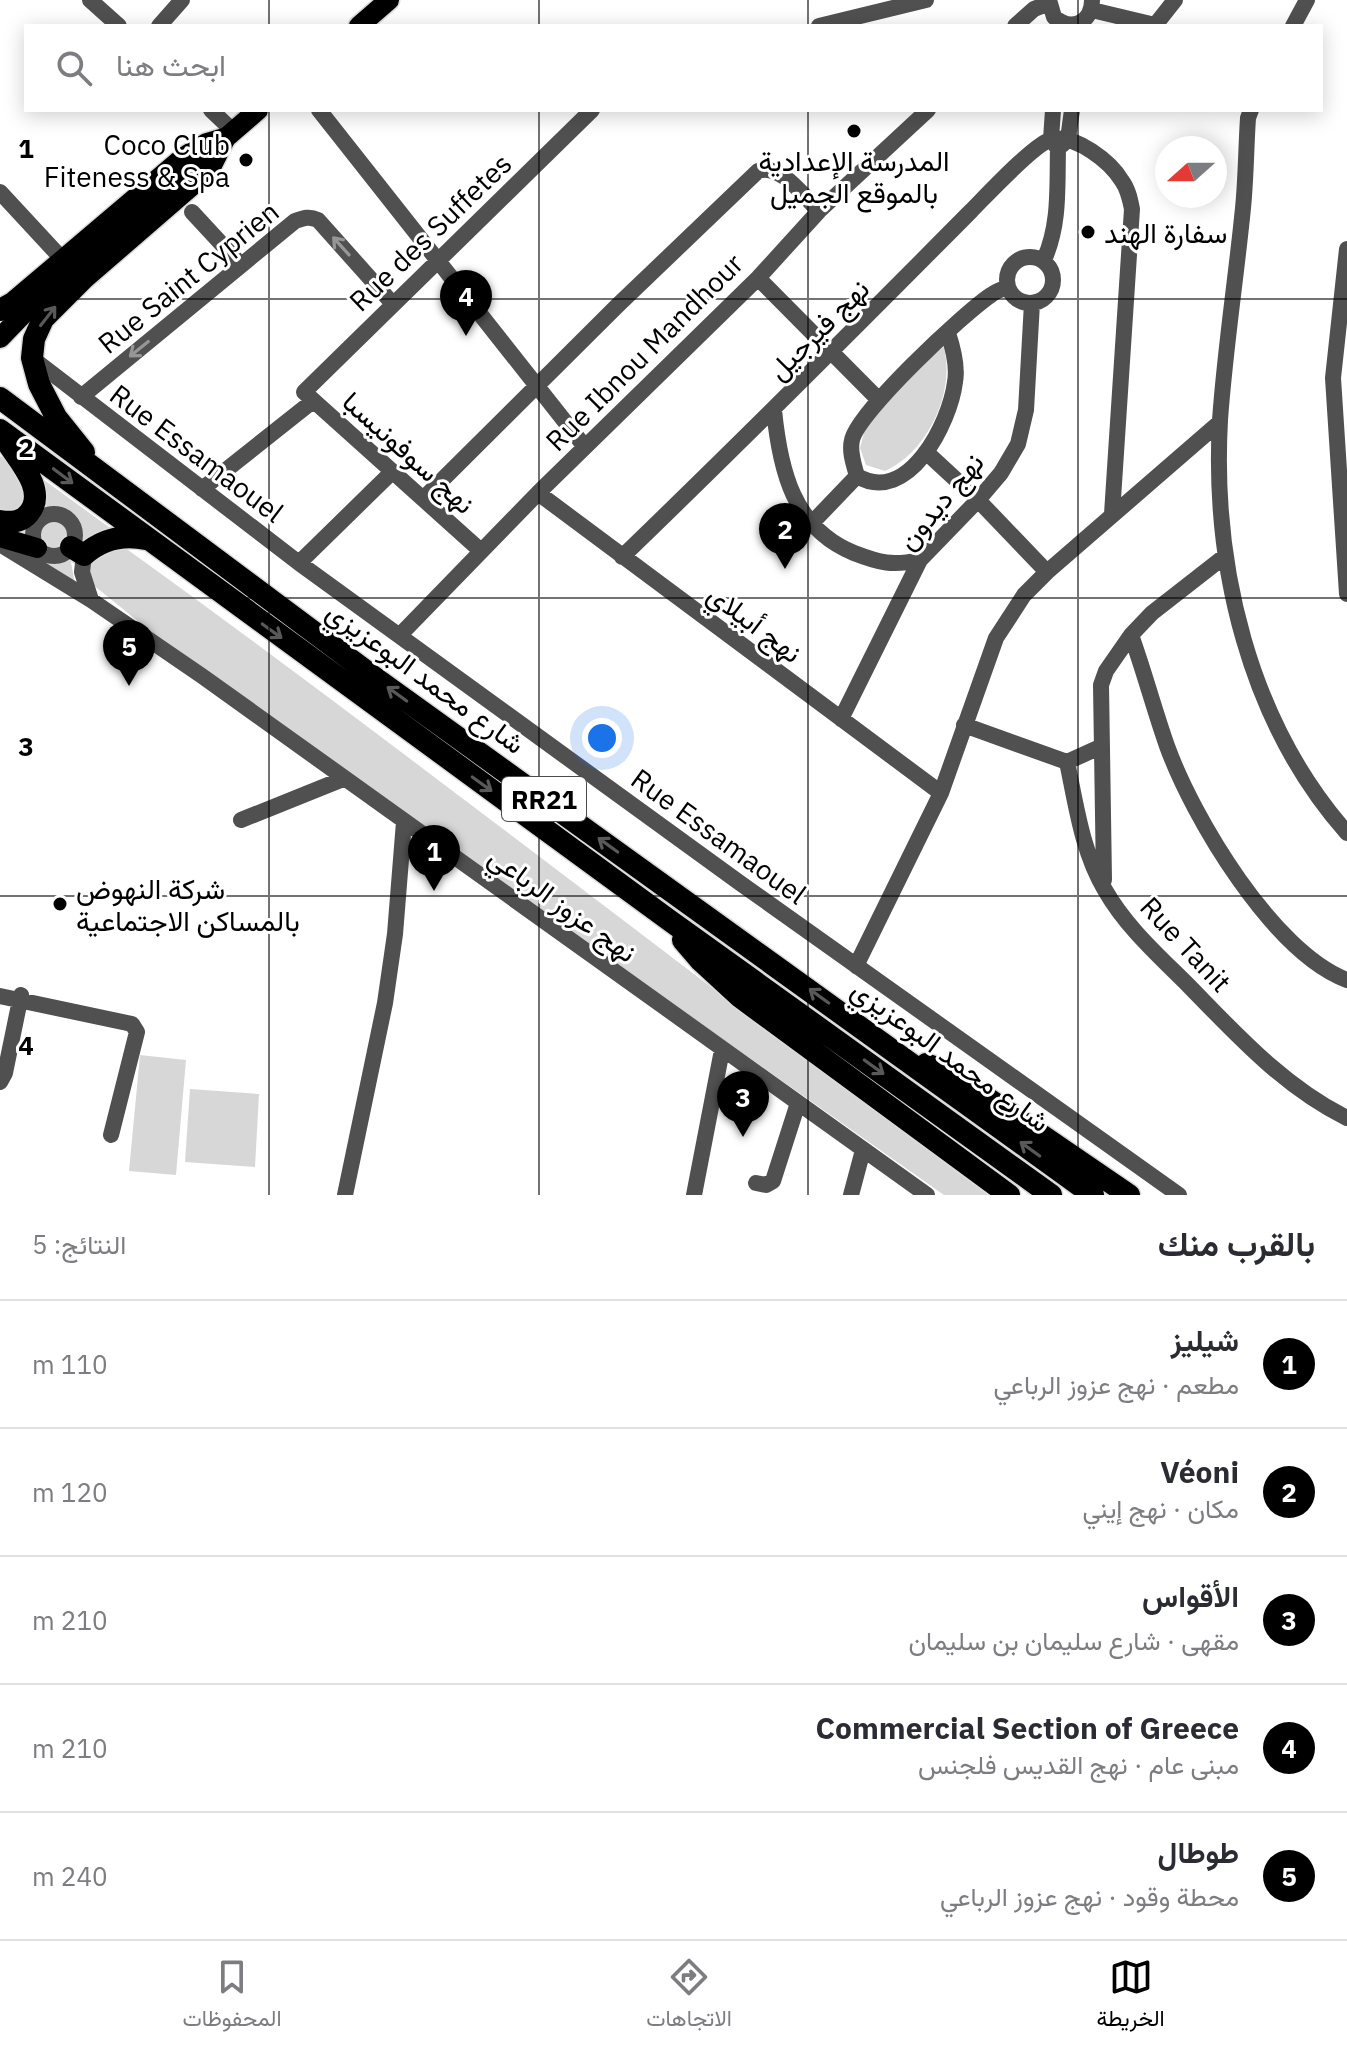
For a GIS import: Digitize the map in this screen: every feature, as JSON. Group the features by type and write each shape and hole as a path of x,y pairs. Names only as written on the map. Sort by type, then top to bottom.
{"highway":[{"path":"4,302 71,262 184,158 228,135"},
{"path":"106,479 56,417 39,384 32,358 34,339 43,319 84,278 203,175 228,135"},
{"name":"شارع محمد البوعزيزي","path":"0,398 378,680 1093,1195"},
{"path":"0,431 34,484 34,517 0,521"},
{"name":"شارع محمد البوعزيزي","path":"0,431 1051,1195"},
{"path":"77,551 118,537 147,539"},
{"path":"669,920 701,961 740,997 1009,1195"},
{"path":"899,1054 952,1074 1129,1195"}],"main road":[{"path":"361,24 389,0"},
{"path":"228,135 256,112"},
{"path":"0,338 71,262"},
{"path":"0,537 43,552"}],"street":[{"path":"90,0 110,23"},
{"path":"161,24 182,0"},
{"path":"825,24 879,6 926,0"},
{"path":"1159,24 1175,0"},
{"path":"1294,24 1307,0"},
{"path":"1017,24 1034,9 1049,2 1060,24"},
{"path":"1069,24 1087,15 1151,24"},
{"path":"212,112 228,135"},
{"path":"321,112 585,447"},
{"name":"Rue des Suffetes","path":"202,489 308,396 393,304 590,112"},
{"name":"Rue Ibnou Mandhour","path":"400,635 538,493 758,278 819,211 926,112"},
{"path":"1044,260 1057,223 1059,142 1053,112"},
{"path":"1059,142 1071,112"},
{"path":"1248,113 1243,208 1220,422 1220,499 1225,556 1248,654 1262,696 1304,775 1326,809 1347,833"},
{"path":"1059,142 1109,164 1129,194 1132,209 1112,514"},
{"name":"نهج فيرجيل","path":"622,557 1031,153 1059,142"},
{"path":"423,499 758,171 773,169 781,174 819,211"},
{"path":"0,192 71,262"},
{"path":"192,212 241,265"},
{"name":"Rue Saint Cyprien","path":"56,417 55,406 59,401 81,397 295,221 310,217 318,220 393,304"},
{"path":"1347,249 1333,378 1347,594"},
{"path":"1029,256 1044,260 1051,270 1053,283 1046,297 1032,303 1017,299 1008,287 1007,274 1014,262 1029,256"},
{"path":"758,278 878,399"},
{"path":"948,333 955,358 956,380 950,403 926,452 899,478 886,482 867,481 857,476 851,441 878,399 948,333 991,294 1008,287"},
{"name":"نهج ديدون","path":"841,719 920,560 1001,473 1018,444 1026,410 1032,303"},
{"name":"Rue Essamaouel","path":"32,358 299,563 856,966 1179,1195"},
{"name":"نهج سوفونيسبا","path":"308,396 481,551"},
{"path":"774,410 782,465 794,498 811,524 833,544 868,558 896,565 920,560"},
{"path":"856,966 941,793 996,638 1024,595 1112,514 1220,422"},
{"path":"926,452 978,500 1047,572"},
{"path":"299,563 392,472"},
{"path":"811,524 857,476"},
{"name":"نهج أبيلاي","path":"538,493 941,793"},
{"path":"77,551 61,555 43,552 33,531 34,517 48,514 65,517 75,531 85,596"},
{"name":"نهج عزوز الرباعي","path":"0,544 85,596 215,685 927,1195"},
{"name":"نهج عزوز الرباعي","path":"43,552 85,596"},
{"path":"1103,888 1104,793 1100,747 1101,685 1106,671 1131,635 1152,613 1225,556"},
{"path":"1131,635 1168,747 1189,794 1222,851 1267,916 1289,940 1313,960 1347,980"},
{"path":"964,725 1067,762 1100,747"},
{"name":"Rue Tanit","path":"1067,762 1085,843 1103,888 1144,941 1280,1076 1344,1112"},
{"path":"241,820 343,779"},
{"path":"345,1195 386,998 395,934 404,822"},
{"path":"0,996 21,998 135,1027 137,1032 111,1135"},
{"path":"0,1082 5,1073 21,998"},
{"path":"694,1195 722,1050"},
{"path":"756,1183 766,1185 773,1181 798,1103"},
{"path":"851,1195 863,1150"}],"shaded area":[{"path":"943,345 946,381 942,400 926,435 914,450 885,471 866,465 860,448 867,421"},
{"path":"0,456 40,477 117,533 89,539 81,548 71,562 75,584 0,537"},
{"path":"124,547 988,1195 944,1195 197,669 92,584 88,565 97,549"},
{"path":"140,1055 186,1060 176,1175 129,1171"},
{"path":"190,1089 259,1094 255,1167 185,1162"}],"place":[{"name":"المدرسة الإعدادية بالموقع الجميل","path":"854,131"},
{"name":"Coco Club Fiteness & Spa","path":"246,160"},
{"name":"سفارة الهند","path":"1088,232"},
{"name":"Commercial Section of Greece","path":"466,336"},
{"name":"Véoni","path":"785,569"},
{"name":"طوطال","path":"129,686"},
{"name":"شيليز","path":"434,891"},
{"name":"شركة النهوض بالمساكن الاجتماعية","path":"60,904"},
{"name":"الأقواس","path":"743,1137"}]}
